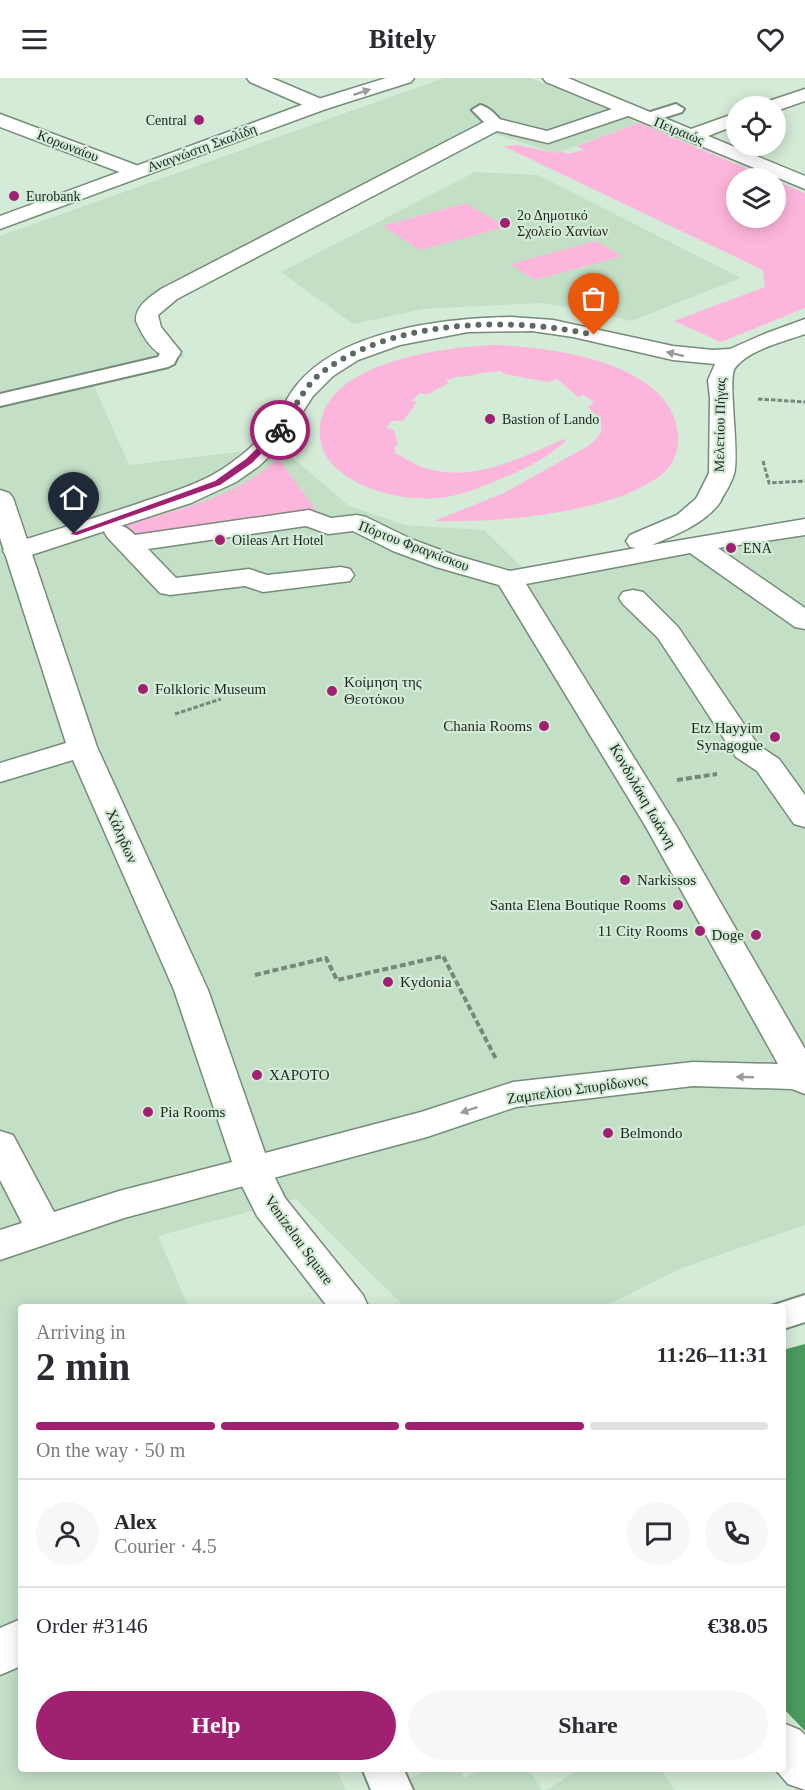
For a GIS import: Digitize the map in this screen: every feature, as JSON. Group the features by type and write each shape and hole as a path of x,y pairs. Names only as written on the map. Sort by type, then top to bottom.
{"street":[{"path":"256,78 319,105"},
{"name":"Αναγνώστη Σκαλίδη","path":"0,223 319,105 405,78"},
{"name":"Πειραιώς","path":"552,78 805,183"},
{"path":"786,102 805,95"},
{"path":"170,352 146,323 146,315 150,306 488,117 548,136 627,110"},
{"name":"Κορωναίου","path":"0,120 137,172"},
{"path":"692,135 726,123"},
{"path":"8,555 201,490 225,478 244,465 272,439 305,390 320,375 358,352 406,336 470,326 538,326 571,330 685,357 709,359 733,356"},
{"name":"Μελετίου Πήγας","path":"562,571 662,532 693,516 708,501 722,473 720,375 722,368 733,356 805,326"},
{"name":"Χάληδων","path":"0,498 8,555 82,747 191,990 253,1170"},
{"name":"Πόρτου Φραγκίσκου","path":"128,544 309,518 328,526 357,523 402,545 434,557 509,579 562,571 695,544 803,530"},
{"path":"108,522 170,587 249,578 263,584 341,575"},
{"path":"695,544 805,621"},
{"name":"Κονδυλάκη Ιωάννη","path":"509,579 574,680 638,787 804,1079"},
{"path":"633,598 668,633 747,751 768,765 805,817"},
{"path":"0,773 82,747"},
{"name":"Ζαμπελίου Σπυρίδωνος","path":"0,1245 119,1205 427,1124 513,1095 693,1074 804,1079"},
{"path":"0,1144 45,1231"},
{"name":"Venizelou Square","path":"253,1170 270,1206 347,1304"},
{"path":"0,1655 18,1641"},
{"path":"786,1748 805,1768"}],"lane":[{"path":"647,118 676,109"},
{"path":"0,400 162,363 167,360 170,352"},
{"path":"786,1315 805,1308"},
{"path":"384,1772 392,1790"}],"path":[{"path":"747,398 805,402"},
{"path":"175,714 221,699"},
{"path":"638,787 768,765"},
{"path":"255,975 326,958 338,980 443,956 479,1022 513,1095"}],"shaded area":[{"path":"444,78 531,78 639,123 556,153 491,133 168,304 156,315 156,321 185,357 88,372 129,465 280,447 349,506 405,525 484,530 526,571 805,534 805,1225 682,1268 609,1304 402,1304 296,1199 158,1236 187,1304 18,1304 18,1772 338,1772 345,1790 0,1790 0,236"},
{"path":"639,123 746,168 726,168 726,228 786,228 786,185 805,193 805,308 721,342 674,321 765,287 763,270 503,146 517,145 556,153 561,151 567,154 584,150 577,146"},
{"name":"2ο Δημοτικό Σχολείο Χανίων","path":"475,172 538,175 741,278 631,321 585,310 540,303 424,309 353,324 281,272"},
{"path":"466,203 506,227 420,250 383,226"},
{"path":"596,241 622,256 535,280 510,264"},
{"path":"491,345 543,349 603,362 631,374 654,389 671,409 678,434 677,451 670,466 641,488 584,507 520,518 434,521 504,493 588,446 601,431 602,426 598,417 588,407 594,402 584,395 578,397 557,379 548,382 504,374 502,371 446,380 449,383 426,395 420,393 412,401 417,402 403,421 392,421 386,428 394,430 398,444 395,446 395,453 421,467 443,472 461,472 496,466 566,440 533,464 468,491 446,497 422,499 403,497 363,485 345,475 331,462 322,447 320,428 327,406 342,388 363,374 416,355"},
{"path":"278,458 316,510 131,539 123,526 185,508 225,493 244,484"},
{"path":"805,1344 805,1731 786,1711 786,1349"},
{"path":"423,1772 460,1772 464,1778 476,1772 530,1772 542,1790 389,1790"},
{"path":"574,1772 663,1772 675,1790 547,1790"}],"way so far":[{"path":"280,430 299,398 320,375 351,355 391,340 437,330 487,325 555,327 594,335"}],"place":[{"name":"Central","path":"199,120"},
{"name":"Eurobank","path":"14,196"},
{"name":"2ο Δημοτικό Σχολείο Χανίων","path":"505,223"},
{"name":"Bastion of Lando","path":"490,419"},
{"name":"Oileas Art Hotel","path":"220,540"},
{"name":"ENA","path":"731,548"},
{"name":"Folkloric Museum","path":"143,689"},
{"name":"Κοίμηση της Θεοτόκου","path":"332,691"},
{"name":"Chania Rooms","path":"544,726"},
{"name":"Etz Hayyim Synagogue","path":"775,737"},
{"name":"Narkissos","path":"625,880"},
{"name":"Santa Elena Boutique Rooms","path":"678,905"},
{"name":"11 City Rooms","path":"700,931"},
{"name":"Doge","path":"756,935"},
{"name":"Kydonia","path":"388,982"},
{"name":"ΧΑΡΟΤΟ","path":"257,1075"},
{"name":"Pia Rooms","path":"148,1112"},
{"name":"Belmondo","path":"608,1133"}],"route":[{"path":"74,534 218,483 262,450 280,430"}]}
